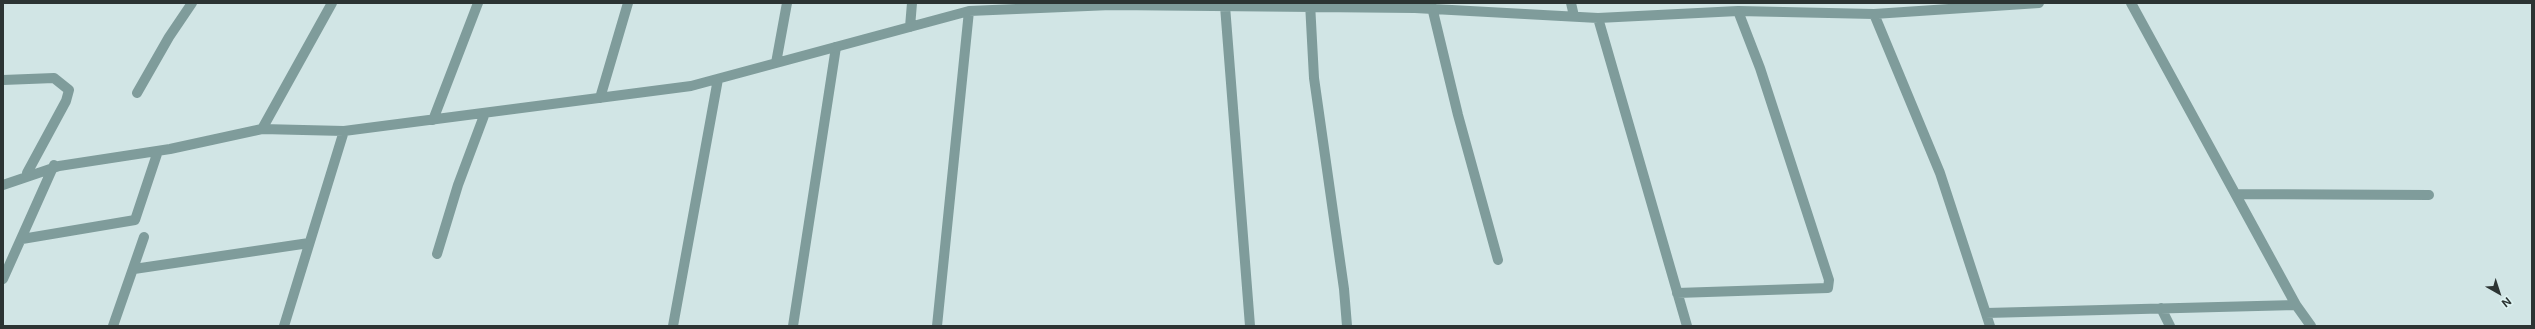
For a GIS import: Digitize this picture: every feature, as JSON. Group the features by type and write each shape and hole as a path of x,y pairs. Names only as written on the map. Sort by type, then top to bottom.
{"street":[{"path":"136,93 169,37 192,3"},
{"path":"262,129 332,3"},
{"path":"433,120 478,3"},
{"path":"600,98 628,3"},
{"path":"776,63 787,3"},
{"path":"910,27 912,3"},
{"path":"1571,3 1574,16"},
{"path":"3,185 27,173 54,165 158,151 262,129 344,132 691,86 969,11 1043,5 1193,4 1225,6 1432,6 1598,18 1738,11 1874,14 1995,4 2039,3"},
{"path":"2131,3 2296,305 2310,326"},
{"path":"1310,5 1314,78 1344,289 1347,326"},
{"path":"1225,6 1250,326"},
{"path":"1432,6 1498,260"},
{"path":"937,326 969,11"},
{"path":"1677,293 1828,288 1829,280 1763,75 1738,11"},
{"path":"1874,14 1940,173 1990,326"},
{"path":"1598,18 1686,326"},
{"path":"793,326 836,47"},
{"path":"3,80 54,78 69,90 66,100 27,173"},
{"path":"673,326 718,79"},
{"path":"437,254 458,185 485,114"},
{"path":"284,326 344,132"},
{"path":"22,239 135,220 158,151"},
{"path":"3,279 54,165"},
{"path":"2236,194 2429,195"},
{"path":"113,326 144,237"},
{"path":"134,269 309,244"},
{"path":"1986,313 2296,305"},
{"path":"2161,308 2170,326"}]}
